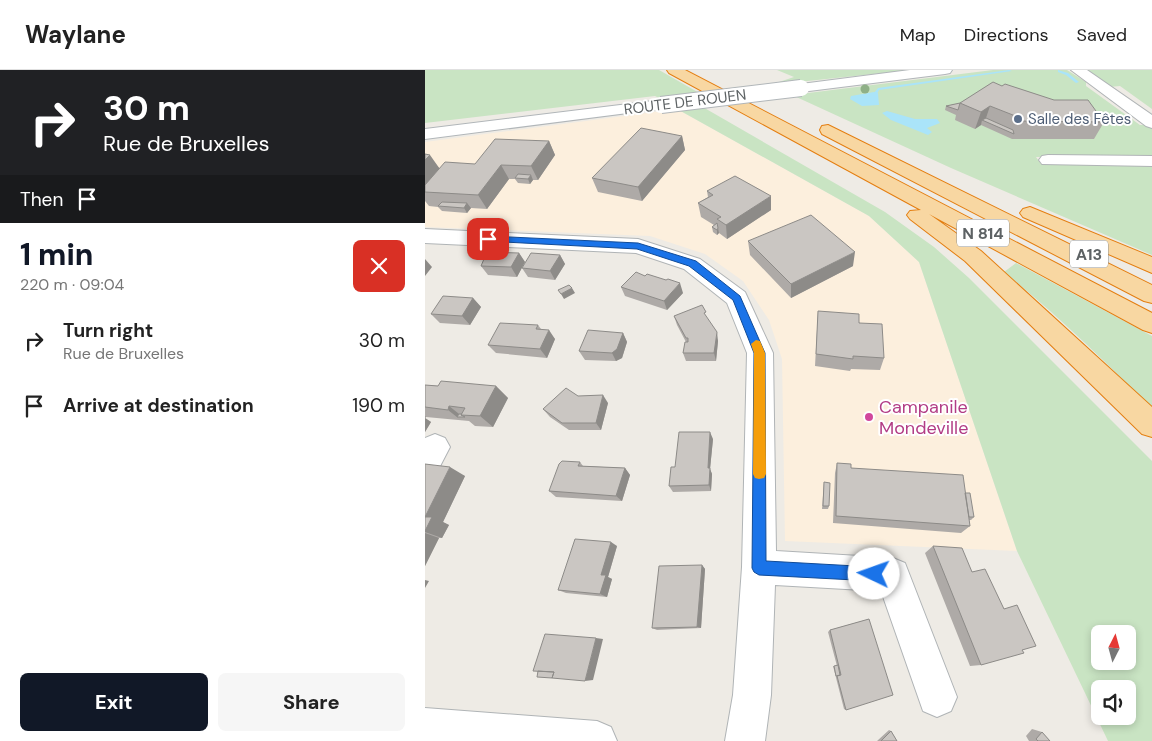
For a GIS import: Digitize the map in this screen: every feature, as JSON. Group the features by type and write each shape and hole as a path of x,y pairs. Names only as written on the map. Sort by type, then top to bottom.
{"highway":[{"name":"N 814","path":"674,70 820,133 1024,229 1152,295"},
{"path":"735,83 779,106"},
{"name":"N 814","path":"820,133 894,151 1152,266"},
{"name":"N 814","path":"820,133 1152,324"},
{"path":"820,133 827,160 924,219 973,256 1152,425"},
{"name":"A13","path":"1024,229 1051,235 1152,286"}],"street":[{"name":"ROUTE DE ROUEN","path":"425,134 945,70"},
{"path":"1078,70 1152,123"},
{"path":"1049,160 1152,161"},
{"path":"425,236 638,246 693,264 737,298 760,353 759,568 753,695 745,741"},
{"path":"759,568 893,575 937,697"},
{"path":"425,728 597,741"}],"shaded area":[{"path":"677,109 869,216 919,262 1017,551 785,541 782,359 769,320 743,281 705,254 650,236 425,227 425,142"}],"green space":[{"path":"425,70 659,70 701,94 661,99 655,96 425,123"},
{"path":"777,70 911,70 770,85 794,77"},
{"path":"993,70 1067,70 1086,82 1086,86 1140,125 1152,128 1152,157 1036,157 1041,164 1152,166 1152,255 951,168 792,95"},
{"path":"1086,70 1152,70 1152,109 1120,86 1109,87"},
{"path":"701,106 885,212 934,247 969,278 1152,461 1152,741 1108,741 1100,725 1136,725 1136,680 1091,680 1091,706 1017,551 919,262 869,216 677,109"},
{"path":"1016,263 1152,336 1152,409 1080,339 1004,272"}],"water":[{"path":"878,93 879,105 862,106 850,99 851,96"},
{"path":"887,111 915,119 937,119 940,123 927,128 932,132 928,135 891,120 882,113"}],"building":[{"path":"993,82 1054,100 1088,100 1104,122 1019,121 1018,117 990,106 981,112 960,103"},
{"path":"960,103 958,110 946,106"},
{"path":"986,118 1013,130 1014,134 982,120"},
{"path":"641,128 682,136 638,187 592,178"},
{"path":"495,139 549,141 531,166 501,165 478,195 425,192 425,185 445,162 475,164"},
{"path":"518,174 531,175 528,179 515,178"},
{"path":"735,176 771,196 726,225 717,219 721,217 698,203 713,195 707,191"},
{"path":"442,202 467,203 464,208 438,206"},
{"path":"811,215 855,252 791,284 748,241"},
{"path":"717,223 718,228 717,230 712,227"},
{"path":"487,252 519,253 511,267 481,266"},
{"path":"531,253 560,255 550,271 522,268"},
{"path":"636,272 645,276 647,274 680,283 664,301 621,287"},
{"path":"569,285 572,288 561,294 558,290"},
{"path":"443,296 473,298 462,316 431,314"},
{"path":"702,305 706,312 704,313 717,332 714,353 683,353 685,342 688,342 688,338 686,338 674,316"},
{"path":"818,311 859,314 859,323 882,324 884,358 853,356 853,359 816,354"},
{"path":"500,323 538,325 536,329 549,330 540,349 488,345"},
{"path":"588,330 623,333 617,349 612,353 579,351"},
{"path":"441,381 496,386 480,416 461,415 465,408 449,406 448,410 425,407 425,385 438,386"},
{"path":"566,388 578,396 603,395 596,423 562,423 543,409"},
{"path":"679,432 710,432 709,485 669,486 671,467 675,467"},
{"path":"562,461 580,462 578,466 625,468 616,496 549,491 559,464"},
{"path":"837,463 851,464 851,468 963,475 970,526 836,516"},
{"path":"425,464 450,467 425,517"},
{"path":"824,482 830,483 829,506 823,506"},
{"path":"965,493 970,493 974,517 969,517"},
{"path":"425,517 432,517 425,531"},
{"path":"575,539 611,542 601,575 606,575 600,594 558,590"},
{"path":"933,546 962,548 972,572 985,569 1004,609 1017,605 1036,646 1022,650 1024,653 981,665"},
{"path":"702,565 697,627 652,628 659,566"},
{"path":"869,619 893,695 846,710 837,676 841,675 830,630"},
{"path":"545,634 596,638 585,681 552,678 554,672 533,671"},
{"path":"838,665 840,675 836,676 834,666"},
{"path":"538,671 554,672 552,678 537,677"},
{"path":"891,731 897,741 881,741"},
{"path":"1042,732 1050,741 1038,741 1036,739"}],"waterway":[{"path":"876,93 878,89 1010,71"},
{"path":"1059,71 1067,74 1077,82"}],"slow traffic":[{"path":"756,344 760,353 759,474"}],"place":[{"name":"Salle des Fêtes","path":"1018,119"},
{"name":"Campanile Mondeville","path":"869,417"}],"route":[{"path":"488,239 638,246 693,264 737,298 760,353 759,568 874,574"}]}
